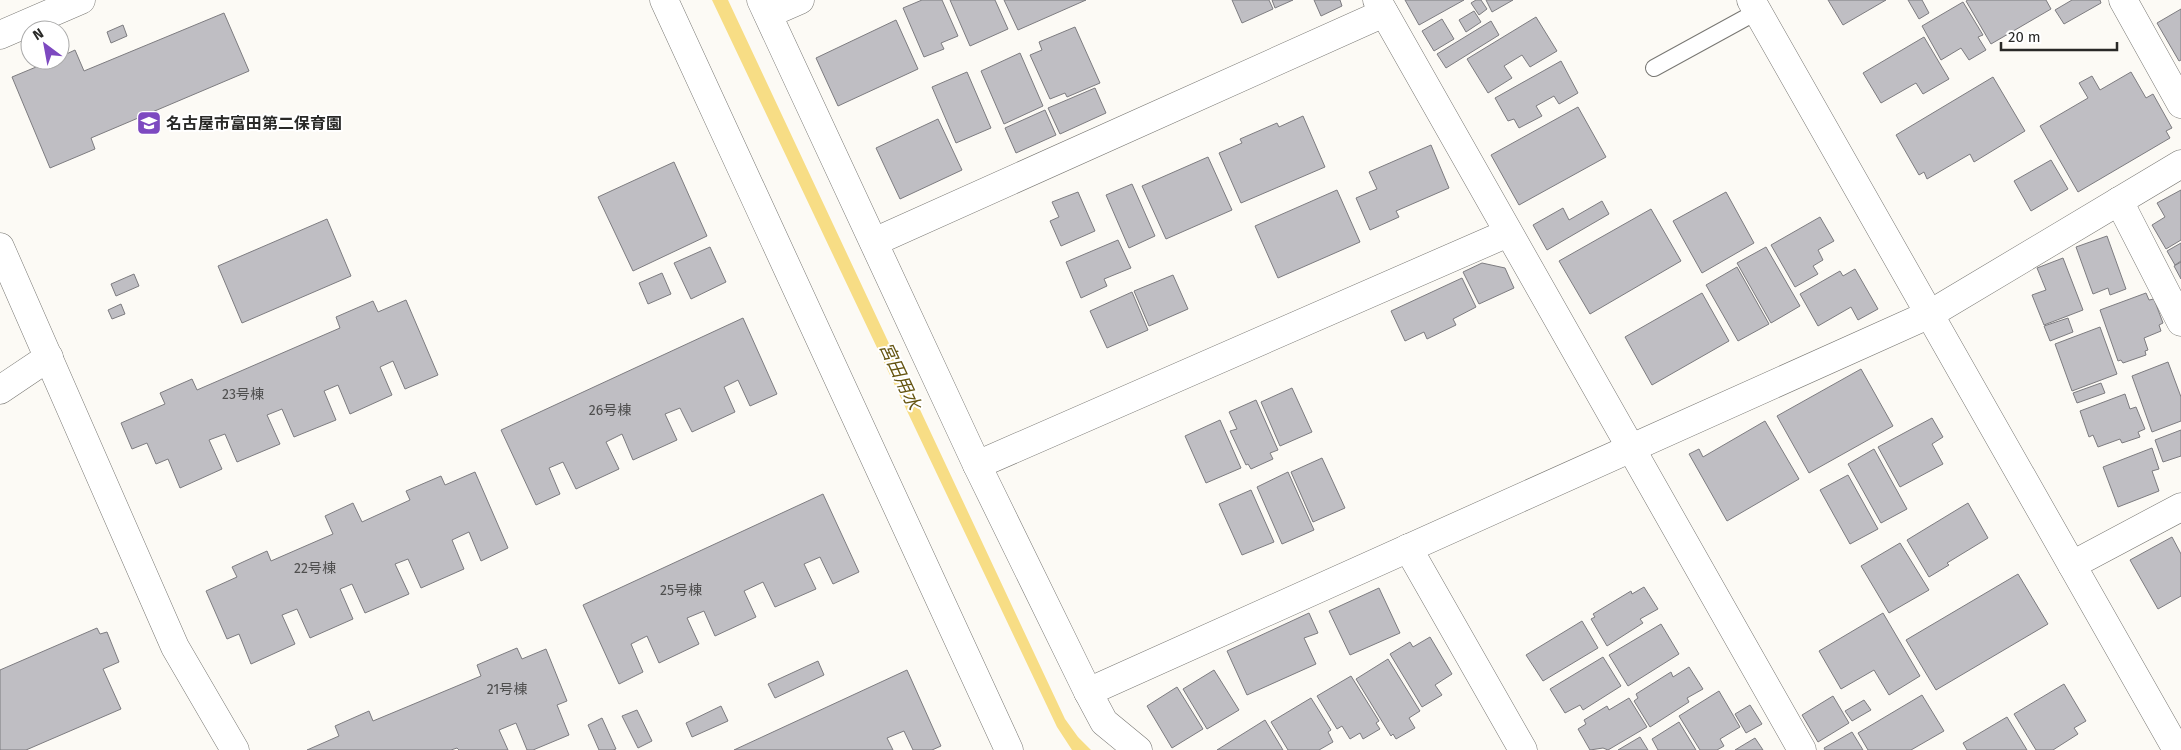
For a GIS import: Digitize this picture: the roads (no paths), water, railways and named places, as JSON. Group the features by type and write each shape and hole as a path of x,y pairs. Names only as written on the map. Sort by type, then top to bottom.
{"street":[{"path":"0,35 81,0"},
{"path":"664,0 1009,750"},
{"path":"800,0 765,7 977,465 1088,692 1104,722 1138,750"},
{"path":"2123,0 2181,104"},
{"path":"1755,6 2177,750"},
{"path":"874,242 1381,7 1802,750"},
{"path":"1088,692 1930,314 2181,164"},
{"path":"2119,201 2181,322"},
{"path":"977,465 1508,233"},
{"path":"0,247 175,647 235,750"},
{"path":"0,390 49,357"},
{"path":"2072,565 2181,506"},
{"path":"1408,548 1523,750"}],"lane":[{"path":"1654,68 1755,6"}],"water":[{"name":"宮田用水","path":"712,0 728,0 1065,719 1078,737 1091,750 1072,750 1057,727"}],"place":[{"name":"名古屋市富田第二保育園","path":"149,123"}]}
